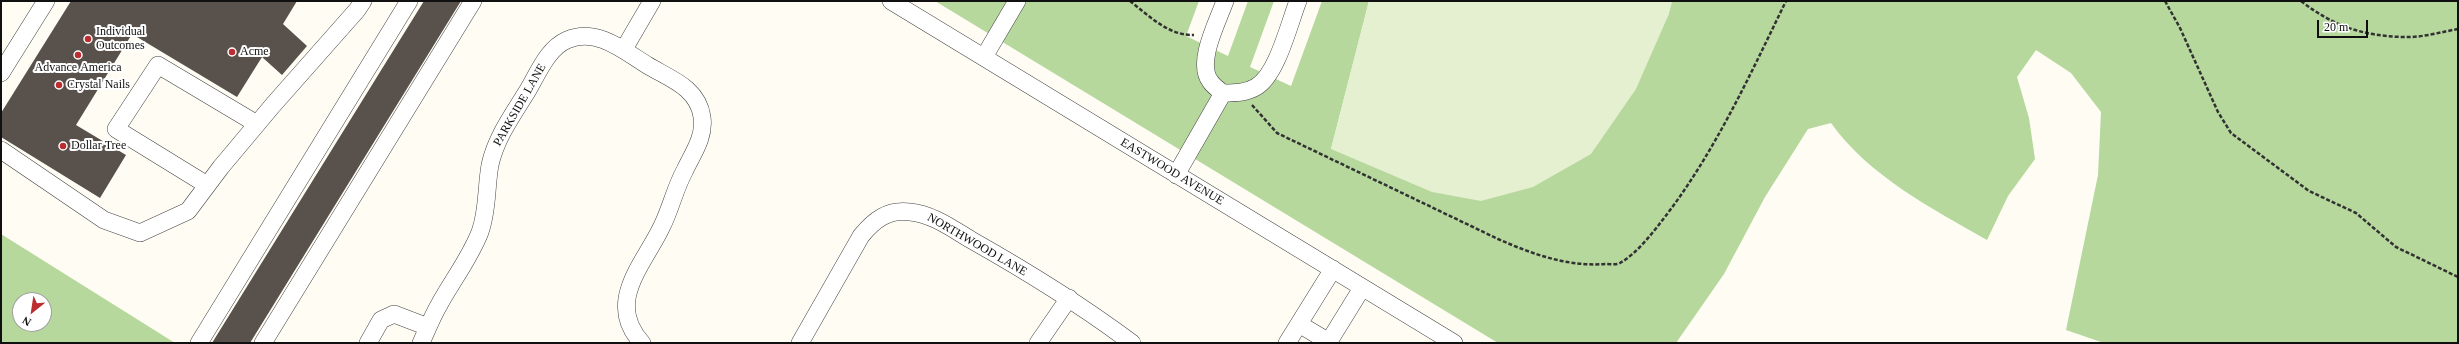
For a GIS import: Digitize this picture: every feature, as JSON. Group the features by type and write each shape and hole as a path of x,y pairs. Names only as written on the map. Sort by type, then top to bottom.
{"street":[{"path":"1,73 46,1"},
{"path":"1,150 104,220 140,234 188,211 207,185 257,124 357,10 363,1"},
{"path":"199,343 409,1"},
{"path":"263,343 473,1"},
{"path":"624,49 652,1"},
{"name":"EASTWOOD AVENUE","path":"891,1 1454,343"},
{"path":"984,57 1017,1"},
{"path":"1225,1 1207,51 1205,66 1209,80 1223,94 1242,93 1257,86 1271,72 1298,1"},
{"name":"PARKSIDE LANE","path":"421,343 428,327 480,232 494,152 505,129 551,52 566,40 584,36 602,39 624,49 691,93 697,100 702,117 703,127 698,145 684,172 660,231 631,279 628,289 630,320 636,336 642,343"},
{"path":"207,185 116,129 158,65 257,124"},
{"path":"1176,175 1223,94"},
{"name":"NORTHWOOD LANE","path":"800,343 861,236 874,220 897,212 923,214 935,220 1069,298 1132,343"},
{"path":"1287,343 1333,270"},
{"path":"1299,324 1328,342 1362,288"},
{"path":"1038,343 1069,298"},
{"path":"368,343 381,320 394,314 428,327"}],"path":[{"path":"1130,1 1165,27 1182,35 1213,34"},
{"path":"1242,93 1277,133 1533,255 1585,266 1620,263 1648,238 1671,209 1702,163 1734,106 1786,1"},
{"path":"2164,1 2180,28 2218,112 2231,133 2309,191 2356,213 2396,246 2458,277"},
{"path":"2301,1 2320,16 2352,30 2404,37 2458,29"}],"green space":[{"path":"935,1 1199,1 1186,36 1228,56 1248,1 1274,1 1250,67 1291,86 1322,1 1369,1 1331,149 1668,16 1672,1 2458,1 2458,343 2104,343 2066,330 2098,175 2101,112 2071,73 2036,50 2017,77 2029,118 2035,159 2008,196 1987,240 1923,203 1882,175 1846,142 1831,123 1808,129 1765,197 1724,274 1676,343 1498,343"},
{"path":"1369,1 1672,1 1668,16 1636,89 1591,154 1533,187 1481,201 1432,192 1331,149"},
{"path":"1,234 175,343 1,343"}],"building":[{"path":"71,1 297,1 283,24 307,46 282,75 262,57 237,97 132,34 76,125 126,155 100,198 1,137 1,113"},
{"path":"424,1 461,1 250,343 212,343"}],"place":[{"name":"Individual Outcomes","path":"88,39"},
{"name":"Acme","path":"232,52"},
{"name":"Advance America","path":"78,55"},
{"name":"Crystal Nails","path":"59,85"},
{"name":"Dollar Tree","path":"63,146"}]}
